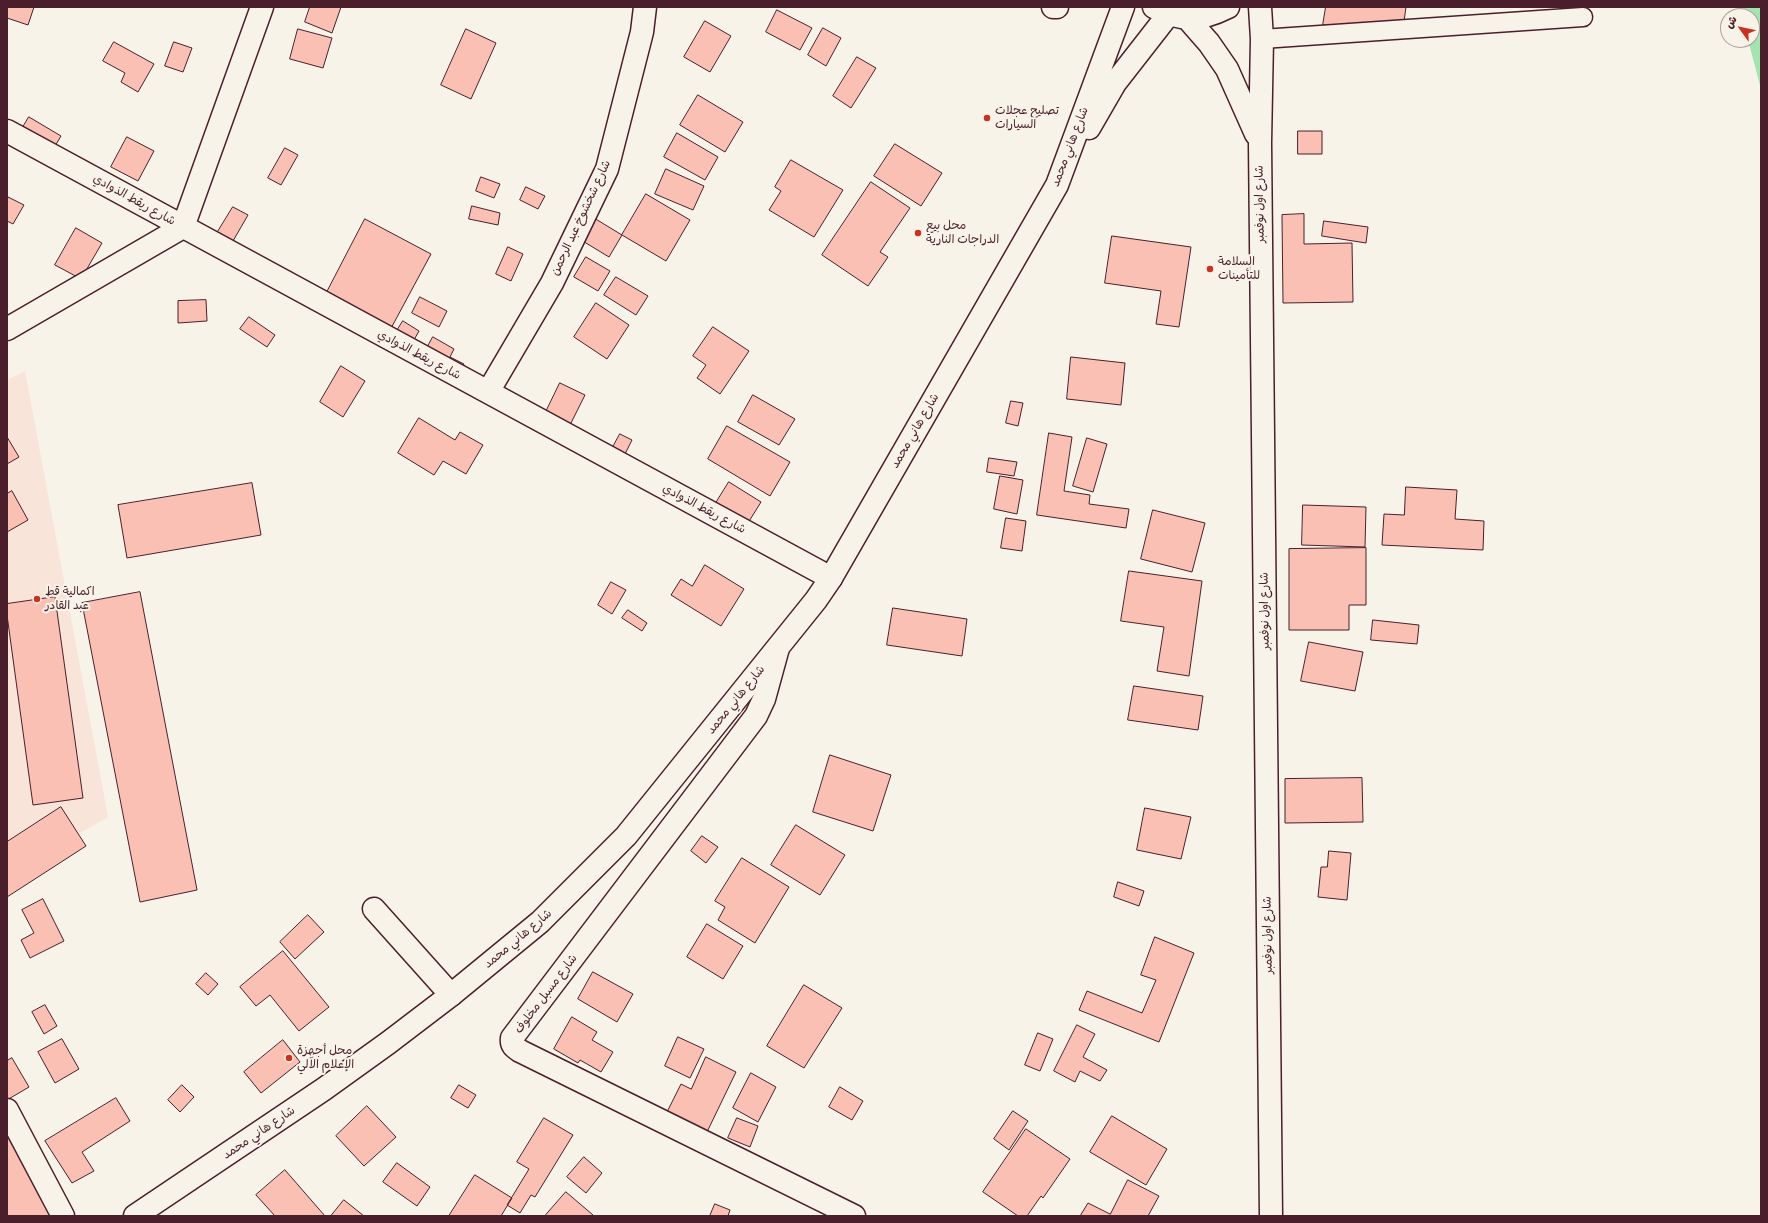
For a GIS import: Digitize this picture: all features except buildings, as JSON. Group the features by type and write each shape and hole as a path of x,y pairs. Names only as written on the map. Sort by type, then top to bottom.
{"street":[{"path":"7,329 183,227 262,7"},
{"name":"شارع شخشوخ عبد الرحمن","path":"488,392 552,283 607,169 642,32 645,7"},
{"path":"1053,7 1058,7"},
{"name":"شارع هاني محمد","path":"135,1216 324,1089 451,995 540,922 626,836 778,648 816,600 831,578 1056,185 1123,7"},
{"path":"1170,14 1210,16 1228,7"},
{"name":"شارع اول نوفمبر","path":"1260,7 1262,39 1260,143 1271,1216"},
{"path":"1056,185 1115,83 1170,14"},
{"path":"1170,14 1209,44 1227,69 1260,143"},
{"name":"شارع ريقط الذوادي","path":"7,131 831,578"},
{"name":"شارع مسبل مخلوف","path":"778,648 764,699 756,716 512,1038 512,1042 515,1048 854,1216"},
{"path":"374,909 451,995"},
{"path":"7,1110 63,1216"}],"lane":[{"path":"1262,39 1583,17"}],"shaded area":[{"name":"اكمالية قط عبد القادر","path":"25,371 108,817 7,875 7,380"}],"green space":[{"path":"1761,7 1761,89 1750,48 1760,48 1760,8 1739,8"}],"place":[{"name":"تصليح عجلات السيارات","path":"987,118"},
{"name":"محل بيع الدراجات النارية","path":"918,233"},
{"name":"السلامة للتأمينات","path":"1210,269"},
{"name":"اكمالية قط عبد القادر","path":"37,599"},
{"name":"محل أجهزة الإعلام الآلي","path":"289,1058"}]}
